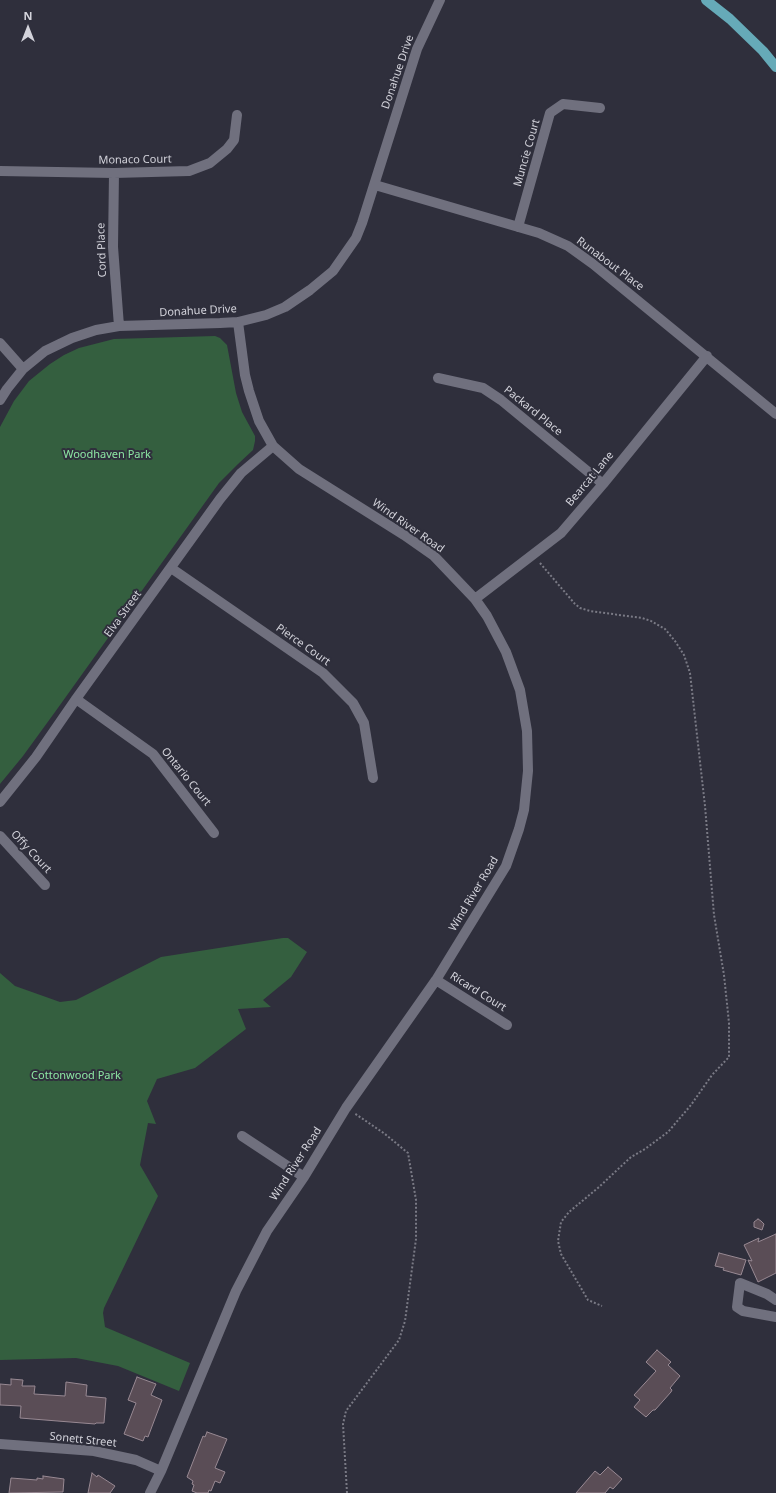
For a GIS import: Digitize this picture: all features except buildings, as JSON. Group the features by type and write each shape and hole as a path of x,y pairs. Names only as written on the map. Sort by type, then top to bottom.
{"main road":[{"path":"706,0 730,19 763,51 776,67"}],"street":[{"name":"Donahue Drive","path":"0,400 23,369 45,351 72,338 96,330 119,326 238,322 266,315 285,307 310,290 332,271 356,238 416,49 436,1"},
{"name":"Muncie Court","path":"518,227 550,113 563,104 600,108"},
{"name":"Monaco Court","path":"0,171 114,173 189,171 210,163 227,149 234,140 237,116"},
{"name":"Cord Place","path":"114,173 113,247 119,326"},
{"name":"Runabout Place","path":"374,185 539,233 568,246 593,264 707,356 776,414"},
{"name":"Wind River Road","path":"150,1493 161,1471 236,1291 267,1230 304,1177 346,1108 436,980 506,866 519,829 527,790 528,744 520,690 506,652 486,616 475,599 434,556 404,535 299,469 272,446 259,421 244,375 238,322"},
{"path":"0,343 23,369"},
{"name":"Bearcat Lane","path":"475,599 561,533 707,356"},
{"name":"Packard Place","path":"438,378 483,388 501,400 602,484"},
{"name":"Elva Street","path":"0,802 36,757 228,488 272,446"},
{"name":"Pierce Court","path":"171,568 323,673 353,703 364,724 373,778"},
{"name":"Ontario Court","path":"76,699 153,754 214,833"},
{"name":"Offy Court","path":"0,836 45,884"},
{"name":"Ricard Court","path":"436,980 507,1025"},
{"path":"242,1136 304,1177"},
{"path":"776,1300 767,1294 740,1283 737,1307 743,1312 776,1317"},
{"name":"Sonett Street","path":"0,1444 94,1451 136,1460 161,1471"}],"path":[{"path":"533,554 580,608 595,612 642,618 655,623 670,634 684,655 691,681 706,806 714,915 724,975 729,1023 729,1057 712,1075 668,1132 645,1149 630,1157 599,1188 569,1212 562,1222 558,1241 561,1254 588,1300 602,1306"},
{"path":"346,1108 385,1134 408,1153 416,1200 416,1239 405,1321 399,1340 346,1411 342,1424 347,1493"}],"green space":[{"name":"Woodhaven Park","path":"215,336 220,338 227,345 236,393 242,412 255,436 253,450 219,483 23,756 0,784 0,427 14,401 29,381 50,364 79,348 114,339"},
{"name":"Cottonwood Park","path":"288,938 307,952 291,977 263,1000 271,1007 238,1009 246,1029 195,1068 157,1079 147,1101 156,1124 148,1123 140,1165 158,1196 104,1308 103,1313 105,1327 190,1363 179,1391 118,1366 76,1358 0,1360 0,973 15,986 60,1002 76,1000 161,957"}]}
